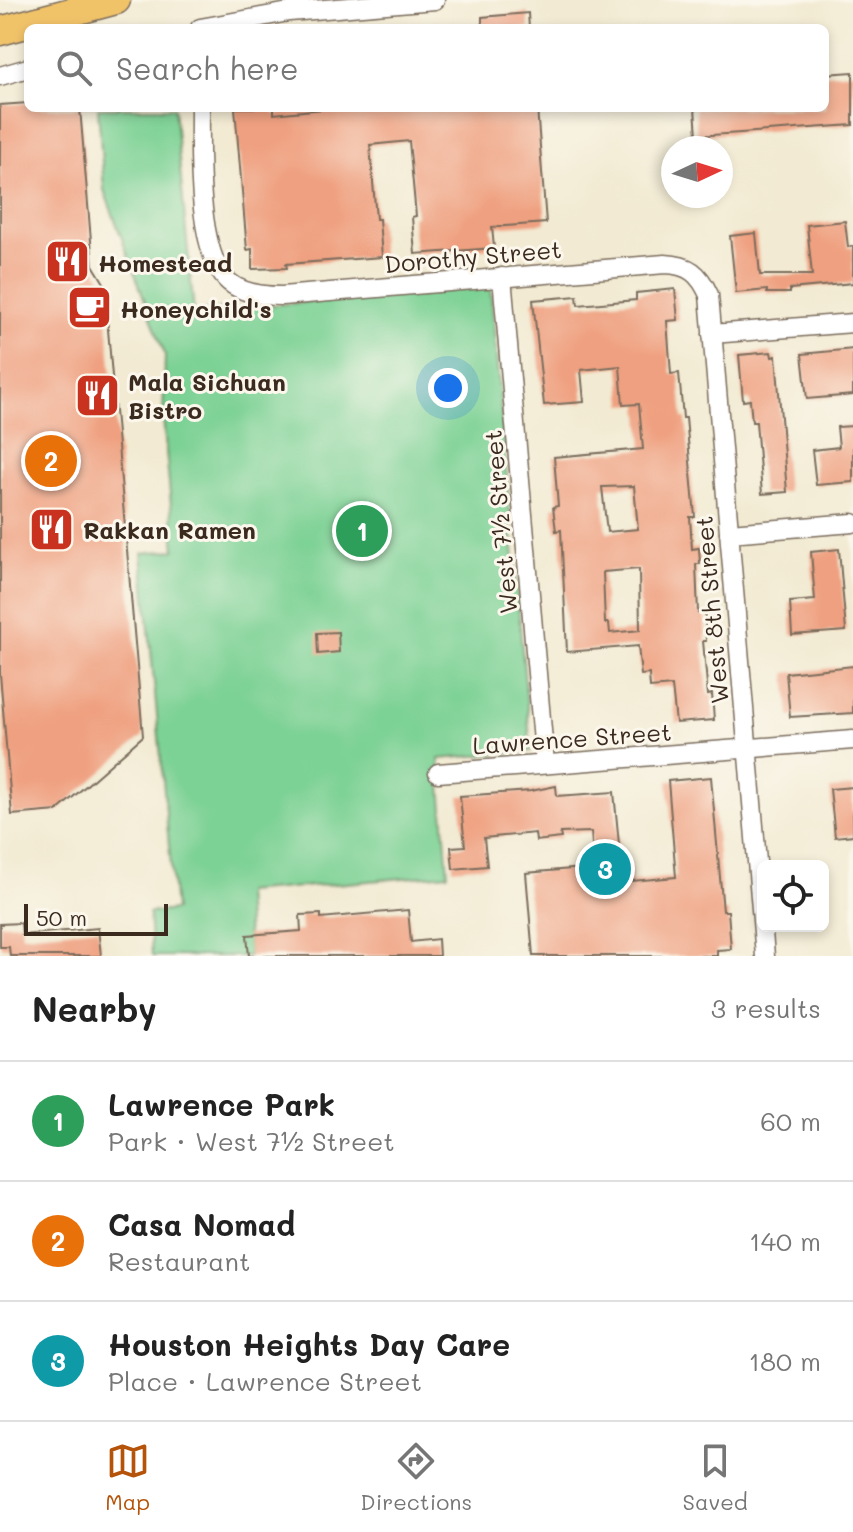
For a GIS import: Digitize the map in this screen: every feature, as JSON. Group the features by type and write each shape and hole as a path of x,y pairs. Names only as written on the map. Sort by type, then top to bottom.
{"main road":[{"path":"26,24 116,0"},
{"path":"0,31 24,25"}],"street":[{"path":"222,24 289,12 435,0"},
{"path":"0,76 24,69"},
{"name":"Dorothy Street","path":"200,112 206,234 214,261 228,282 262,296 665,264 687,268"},
{"name":"West 8th Street","path":"687,268 702,281 709,295 765,956"},
{"name":"West 7½ Street","path":"502,277 545,764"},
{"path":"712,334 853,323"},
{"path":"729,533 853,523"},
{"name":"Lawrence Street","path":"438,773 853,740"}],"green space":[{"path":"98,112 174,112 194,312 490,286 531,751 439,759 448,874 245,892 249,956 152,956 149,913 175,910 142,553 175,550 163,418 165,355 104,190"}],"building":[{"path":"528,13 529,24 482,24 482,17"},
{"path":"853,72 853,125 697,136 695,112 829,112 829,74"},
{"path":"24,103 24,112 80,112 93,265 104,283 143,736 57,811 12,815 0,674 0,105"},
{"path":"235,112 537,112 546,223 492,227 494,248 415,254 412,217 416,216 409,141 370,145 382,257 252,269 252,249 247,250"},
{"path":"845,221 848,247 853,246 853,283 790,289 790,293 767,293 767,290 736,293 730,236 756,233 760,275 812,275 807,225"},
{"path":"675,289 678,320 667,321 671,374 679,373 683,418 686,418 695,517 690,517 692,549 699,548 700,564 696,564 698,613 705,613 706,641 703,641 708,695 712,694 714,720 676,723 672,686 650,688 649,674 641,675 638,646 567,652 561,530 556,531 553,507 558,506 554,457 643,449 639,404 623,405 620,366 581,370 584,402 544,405 533,300 577,296 578,305 636,300 636,293","holes":["634,486 638,529 607,532 602,487","639,569 640,630 610,633 609,623 605,623 603,572"]},
{"path":"853,349 853,395 807,399 802,354"},
{"path":"771,352 772,357 776,356 787,492 762,494 756,422 752,422 750,400 743,401 739,355"},
{"path":"853,426 853,482 816,485 812,450 839,447 837,427"},
{"path":"839,549 846,631 792,635 790,602 815,600 811,552"},
{"path":"338,632 339,652 318,654 317,633"},
{"path":"853,666 853,713 790,717 786,673"},
{"path":"711,777 723,911 728,911 731,949 717,950 717,956 533,956 526,873 594,867 591,832 560,833 561,838 536,841 535,833 484,838 487,866 453,869 451,847 465,846 460,796 556,786 557,796 614,792 621,865 631,864 632,881 676,877 668,781"},
{"path":"853,787 853,835 835,837 830,789"},
{"path":"408,910 411,942 438,939 439,956 249,956 247,935 301,931 300,915 321,914 321,918"},
{"path":"21,923 22,935 98,928 101,956 10,956 9,947 0,947 0,924"}],"place":[{"name":"Homestead","path":"67,262"},
{"name":"Honeychild's","path":"89,308"},
{"name":"Mala Sichuan Bistro","path":"97,395"},
{"name":"Casa Nomad","path":"51,461"},
{"name":"Rakkan Ramen","path":"52,529"},
{"name":"Lawrence Park","path":"362,531"},
{"name":"Houston Heights Day Care","path":"605,869"}]}
